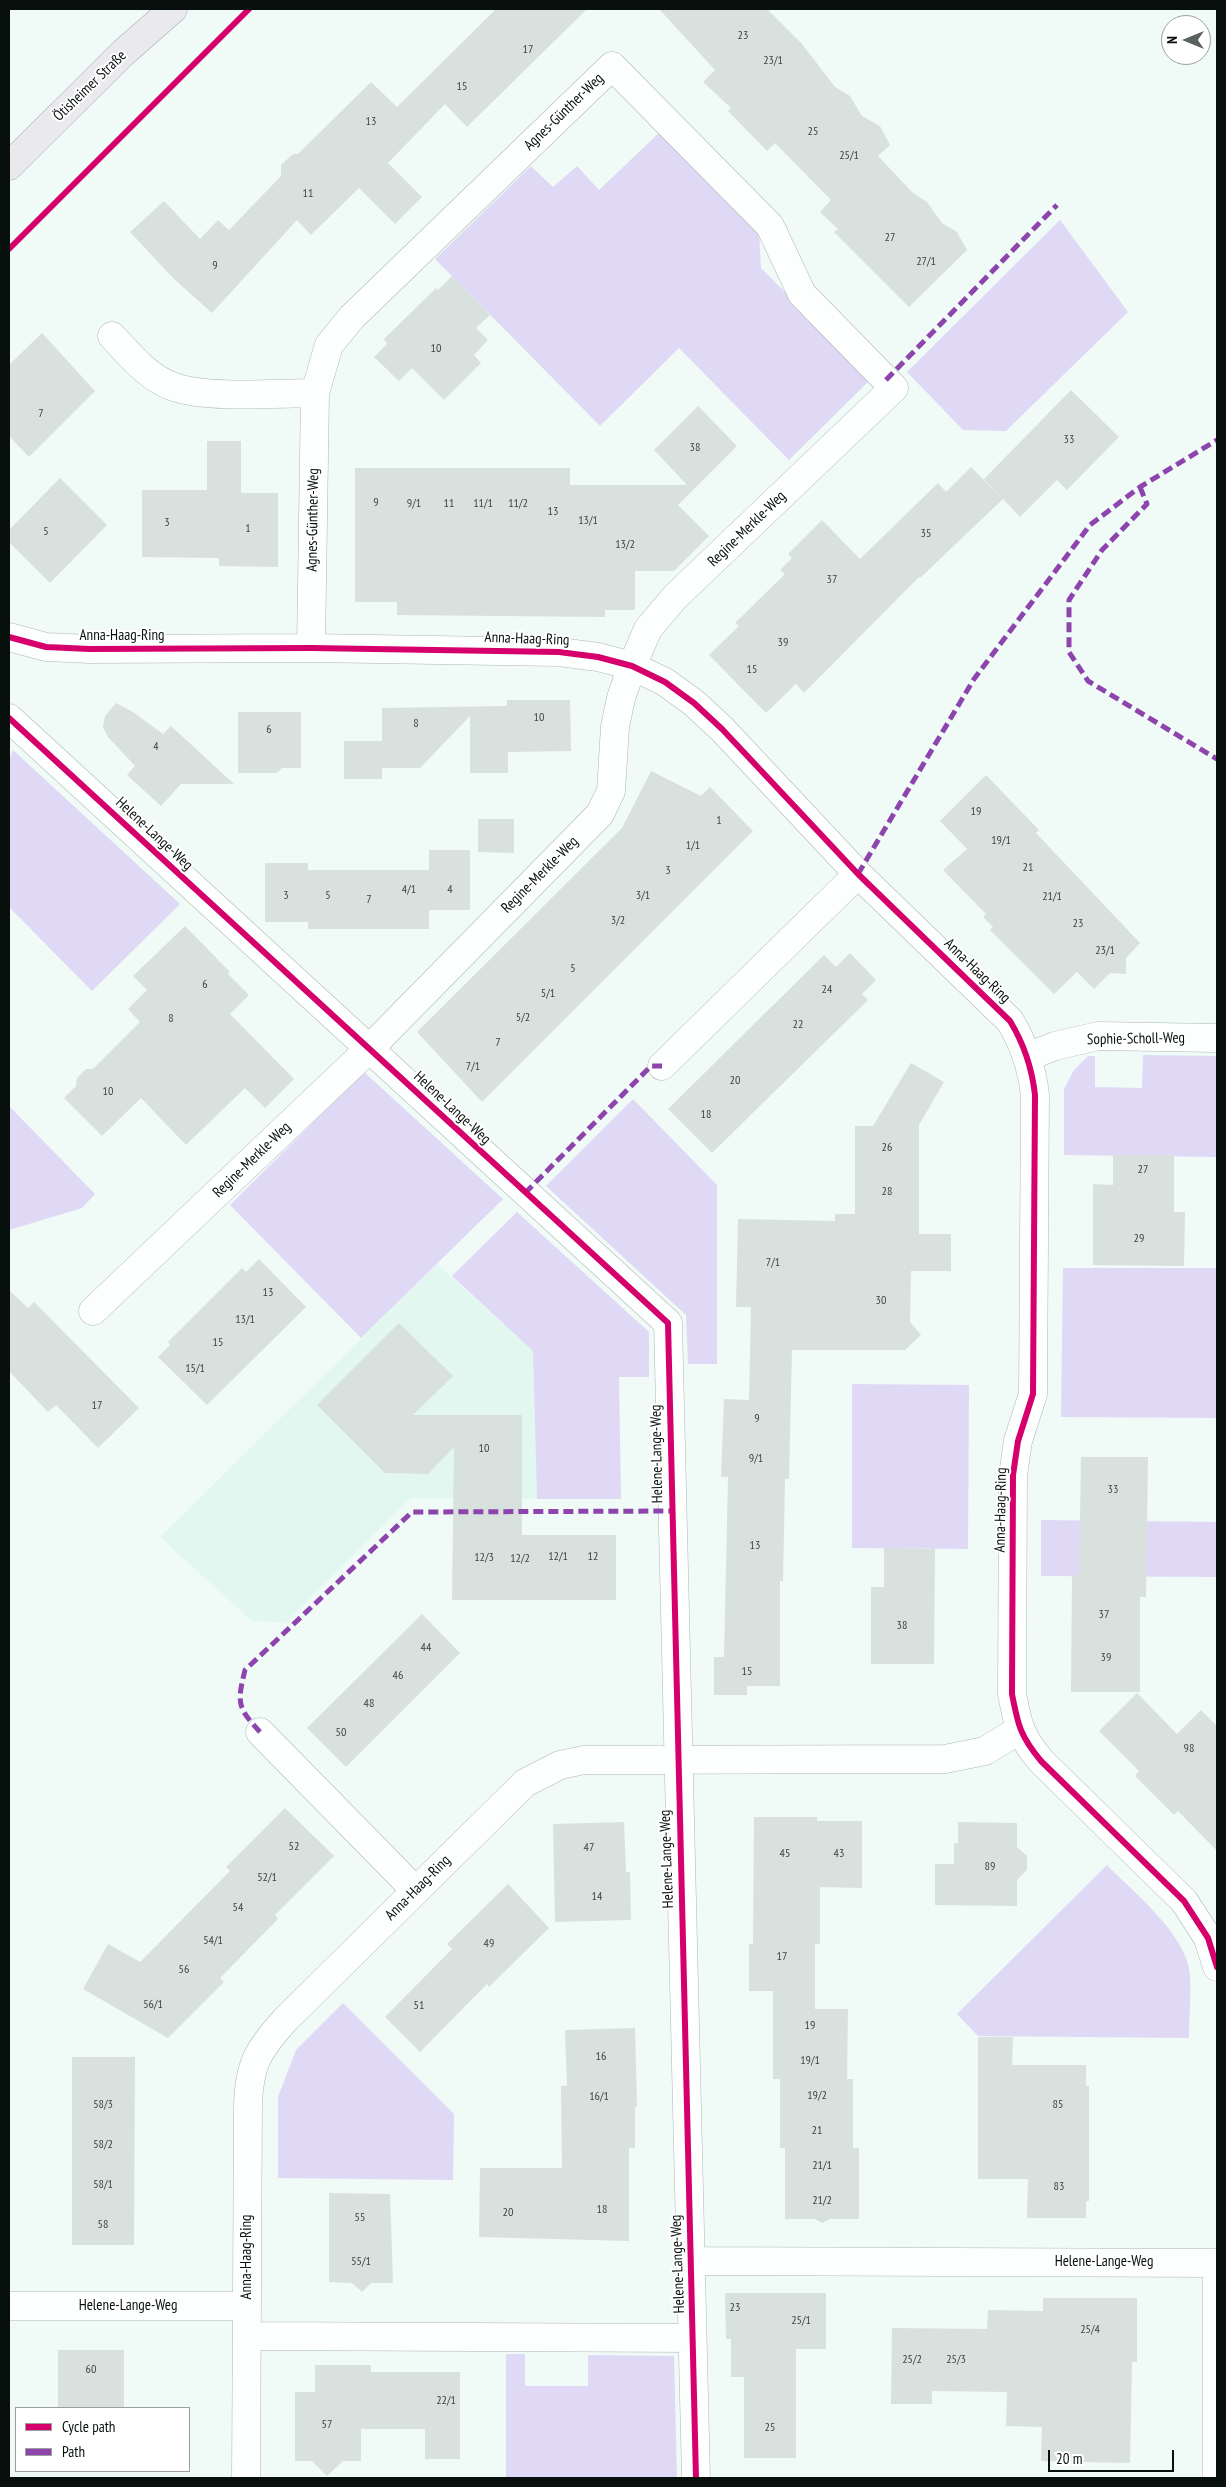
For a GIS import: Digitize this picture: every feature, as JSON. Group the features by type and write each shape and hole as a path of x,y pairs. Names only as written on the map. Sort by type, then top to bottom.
{"main road":[{"name":"Ötisheimer Straße","path":"9,166 123,53 173,9"}],"street":[{"name":"Agnes-Günther-Weg","path":"311,648 315,392 329,345 352,317 612,66 770,226 802,294 894,388"},
{"path":"112,336 145,370 173,386 206,392 315,392"},
{"name":"Regine-Merkle-Weg","path":"93,1311 368,1049 600,814 611,791 615,727 621,698 648,629 675,597 894,388"},
{"name":"Anna-Haag-Ring","path":"9,639 46,647 90,649 311,648 559,652 598,657 632,666 665,682 694,703 722,729 858,874 1010,1021 1028,1057 1035,1095 1033,1394 1018,1441 1014,1475 1012,1694 1019,1730 1028,1746 1042,1761 1184,1901 1213,1937 1217,1968"},
{"name":"Helene-Lange-Weg","path":"9,718 668,1323 677,1761 696,2478"},
{"path":"662,1066 858,874"},
{"name":"Sophie-Scholl-Weg","path":"1028,1057 1056,1046 1098,1036 1217,1038"},
{"name":"Anna-Haag-Ring","path":"246,2478 249,2080 256,2057 284,2020 525,1784 560,1764 584,1760 945,1760 985,1751 1019,1730"},
{"path":"260,1732 416,1890"},
{"name":"Helene-Lange-Weg","path":"690,2261 1217,2264"},
{"path":"1217,2264 1217,2478"},
{"name":"Helene-Lange-Weg","path":"9,2306 247,2306"},
{"path":"247,2336 692,2338"}],"shaded area":[{"path":"661,131 759,233 761,268 871,379 789,460 679,348 600,426 435,259 531,166 553,187 577,166 599,190"},
{"path":"1060,220 1128,312 1006,431 963,430 907,372"},
{"path":"13,750 180,904 92,991 9,907 9,760"},
{"path":"1143,1055 1217,1056 1217,1157 1064,1155 1064,1089 1074,1070 1088,1056 1095,1056 1095,1087 1142,1088"},
{"path":"364,1072 503,1199 361,1338 230,1205"},
{"path":"633,1099 717,1185 717,1364 688,1364 686,1315 546,1186"},
{"path":"9,1106 95,1194 82,1208 9,1230"},
{"path":"517,1212 649,1332 649,1377 619,1377 621,1499 537,1499 533,1351 452,1276"},
{"path":"437,1264 533,1351 537,1499 411,1498 285,1623 251,1620 160,1537"},
{"path":"1063,1268 1217,1268 1217,1418 1061,1417"},
{"path":"852,1384 969,1385 968,1549 852,1548"},
{"path":"1041,1520 1217,1522 1217,1577 1041,1576"},
{"path":"1107,1865 1158,1916 1180,1945 1187,1960 1190,1976 1189,2038 978,2036 957,2014"},
{"path":"343,2003 454,2114 453,2180 278,2178 278,2097 296,2050"},
{"path":"506,2354 525,2354 525,2386 588,2386 588,2355 674,2356 677,2478 506,2478"}],"building":[{"path":"496,9 587,9 467,127 445,104 388,163 422,197 395,224 359,188 311,235 297,220 212,313 173,278 130,232 164,201 200,239 218,220 229,230 281,176 281,165 293,154 298,154 371,82 397,107"},
{"path":"659,9 767,9 802,44 835,87 850,96 862,116 880,126 890,145 878,156 912,192 927,202 942,223 957,232 967,250 909,307 834,232 838,229 820,212 831,200 775,143 767,151 728,111 731,108 703,82 715,70"},
{"path":"452,276 490,315 476,328 488,340 474,355 481,363 444,400 412,368 399,381 374,357 387,344 384,339 436,288 438,290"},
{"path":"42,333 95,391 29,457 9,436 9,365"},
{"path":"1071,390 1119,437 1067,490 1057,480 1020,517 984,479"},
{"path":"698,406 737,446 678,505 709,536 674,571 635,571 635,610 605,610 605,617 397,615 397,602 355,602 355,468 570,468 570,485 687,485 654,450"},
{"path":"207,441 241,441 241,493 278,493 278,567 219,566 219,558 142,557 142,490 207,490"},
{"path":"971,467 1003,499 919,577 804,693 796,684 766,713 709,655 739,626 735,623 785,574 780,570 792,558 788,554 822,520 860,559 938,483 946,492"},
{"path":"60,478 107,525 50,583 9,542 9,530"},
{"path":"507,700 570,700 571,751 508,752 508,773 470,773 470,716 420,768 382,768 382,779 344,779 344,741 382,741 382,708 507,706"},
{"path":"116,703 133,712 163,734 171,726 234,784 181,784 161,806 127,775 135,766 108,737 103,727 105,716"},
{"path":"238,712 301,712 301,768 282,768 277,773 238,773"},
{"path":"651,771 701,796 710,787 753,831 482,1102 417,1032 622,828"},
{"path":"986,775 1039,830 1036,833 1140,943 1126,958 1126,974 1110,973 1094,989 1077,972 1054,994 990,930 993,927 983,917 986,914 943,870 967,849 940,821"},
{"path":"478,819 514,819 514,853 478,852"},
{"path":"429,850 470,850 470,910 429,910 429,929 308,929 308,922 265,922 265,863 308,863 308,870 429,870"},
{"path":"185,926 230,972 228,974 249,995 230,1014 294,1079 265,1108 245,1088 186,1145 141,1098 102,1136 64,1098 76,1086 77,1078 86,1069 93,1069 140,1022 128,1009 147,990 133,976"},
{"path":"850,953 876,980 862,994 868,1000 712,1153 668,1109 824,955 836,967"},
{"path":"911,1063 944,1082 919,1125 919,1234 951,1234 951,1271 911,1271 910,1322 921,1335 905,1350 792,1350 789,1479 785,1479 783,1581 780,1581 780,1686 747,1686 747,1695 714,1695 714,1657 724,1657 728,1477 721,1477 724,1399 749,1400 751,1307 736,1307 738,1219 835,1221 835,1214 855,1214 855,1126 873,1126"},
{"path":"1113,1155 1174,1155 1174,1212 1185,1212 1184,1266 1093,1265 1093,1184 1113,1185"},
{"path":"259,1259 306,1307 207,1405 158,1357 170,1345 168,1342 242,1268 246,1272"},
{"path":"9,1290 28,1308 34,1302 139,1408 98,1448 56,1405 48,1412 9,1371"},
{"path":"399,1323 453,1376 413,1415 522,1415 522,1535 616,1535 616,1600 452,1600 454,1447 428,1474 385,1473 317,1405"},
{"path":"1081,1457 1148,1457 1146,1597 1140,1597 1140,1692 1071,1692 1072,1575 1079,1575"},
{"path":"884,1548 935,1549 934,1664 871,1664 871,1587 884,1587"},
{"path":"422,1614 460,1653 346,1767 307,1728"},
{"path":"1137,1693 1177,1734 1201,1710 1217,1726 1217,1851 1178,1811 1174,1815 1135,1776 1139,1771 1099,1731"},
{"path":"285,1808 334,1856 275,1915 278,1919 220,1978 224,1982 168,2038 83,1989 108,1944 140,1962 230,1871 226,1867"},
{"path":"754,1817 817,1817 817,1821 862,1821 862,1888 820,1887 820,1944 815,1944 815,2009 848,2009 847,2079 853,2079 853,2148 859,2148 859,2219 830,2219 822,2223 815,2219 785,2219 785,2148 780,2148 780,2079 773,2079 773,1991 749,1991 749,1944 753,1944"},
{"path":"624,1822 626,1872 630,1872 631,1920 555,1922 553,1824"},
{"path":"958,1822 1017,1823 1017,1847 1027,1856 1027,1870 1017,1880 1017,1906 935,1905 935,1864 954,1864 954,1843 958,1843"},
{"path":"508,1884 549,1928 489,1987 487,1984 420,2052 385,2017 452,1949 447,1944"},
{"path":"635,2028 637,2107 635,2107 635,2148 629,2148 629,2241 479,2237 480,2168 562,2168 561,2086 567,2086 565,2030"},
{"path":"978,2037 1013,2037 1012,2065 1086,2065 1086,2086 1089,2086 1089,2201 1086,2201 1086,2218 1027,2218 1028,2179 978,2179"},
{"path":"72,2057 135,2057 134,2245 72,2245"},
{"path":"329,2193 390,2194 393,2283 371,2283 362,2292 352,2283 329,2282"},
{"path":"725,2293 826,2293 826,2349 796,2349 796,2458 744,2458 744,2377 731,2377 731,2339 726,2339"},
{"path":"1043,2298 1137,2298 1137,2362 1132,2362 1130,2463 1041,2461 1042,2427 1006,2426 1007,2392 932,2391 932,2404 891,2404 892,2328 987,2329 988,2310 1043,2311"},
{"path":"58,2350 124,2350 124,2407 58,2407"},
{"path":"315,2365 371,2365 371,2372 460,2372 460,2459 425,2459 425,2429 361,2429 361,2461 343,2461 327,2476 312,2461 295,2461 295,2392 315,2392"}],"marked path":[{"path":"886,380 1057,205"},
{"path":"858,874 974,679 1090,525 1140,487 1217,440"},
{"path":"1140,487 1147,504 1102,550 1069,600 1069,652 1088,681 1217,759"},
{"path":"525,1193 651,1066 662,1066"},
{"path":"260,1732 247,1716 241,1704 240,1698 245,1670 412,1512 671,1511"}],"cycle path":[{"path":"9,249 249,9"},
{"path":"9,637 46,647 90,649 311,648 559,652 598,657 632,666 665,682 694,703 722,729 858,874 1010,1021 1027,1056 1035,1095 1033,1394 1018,1441 1013,1475 1012,1694 1016,1714 1024,1737 1041,1761 1184,1901 1208,1938 1217,1967"},
{"path":"9,718 668,1323 696,2478"}]}
